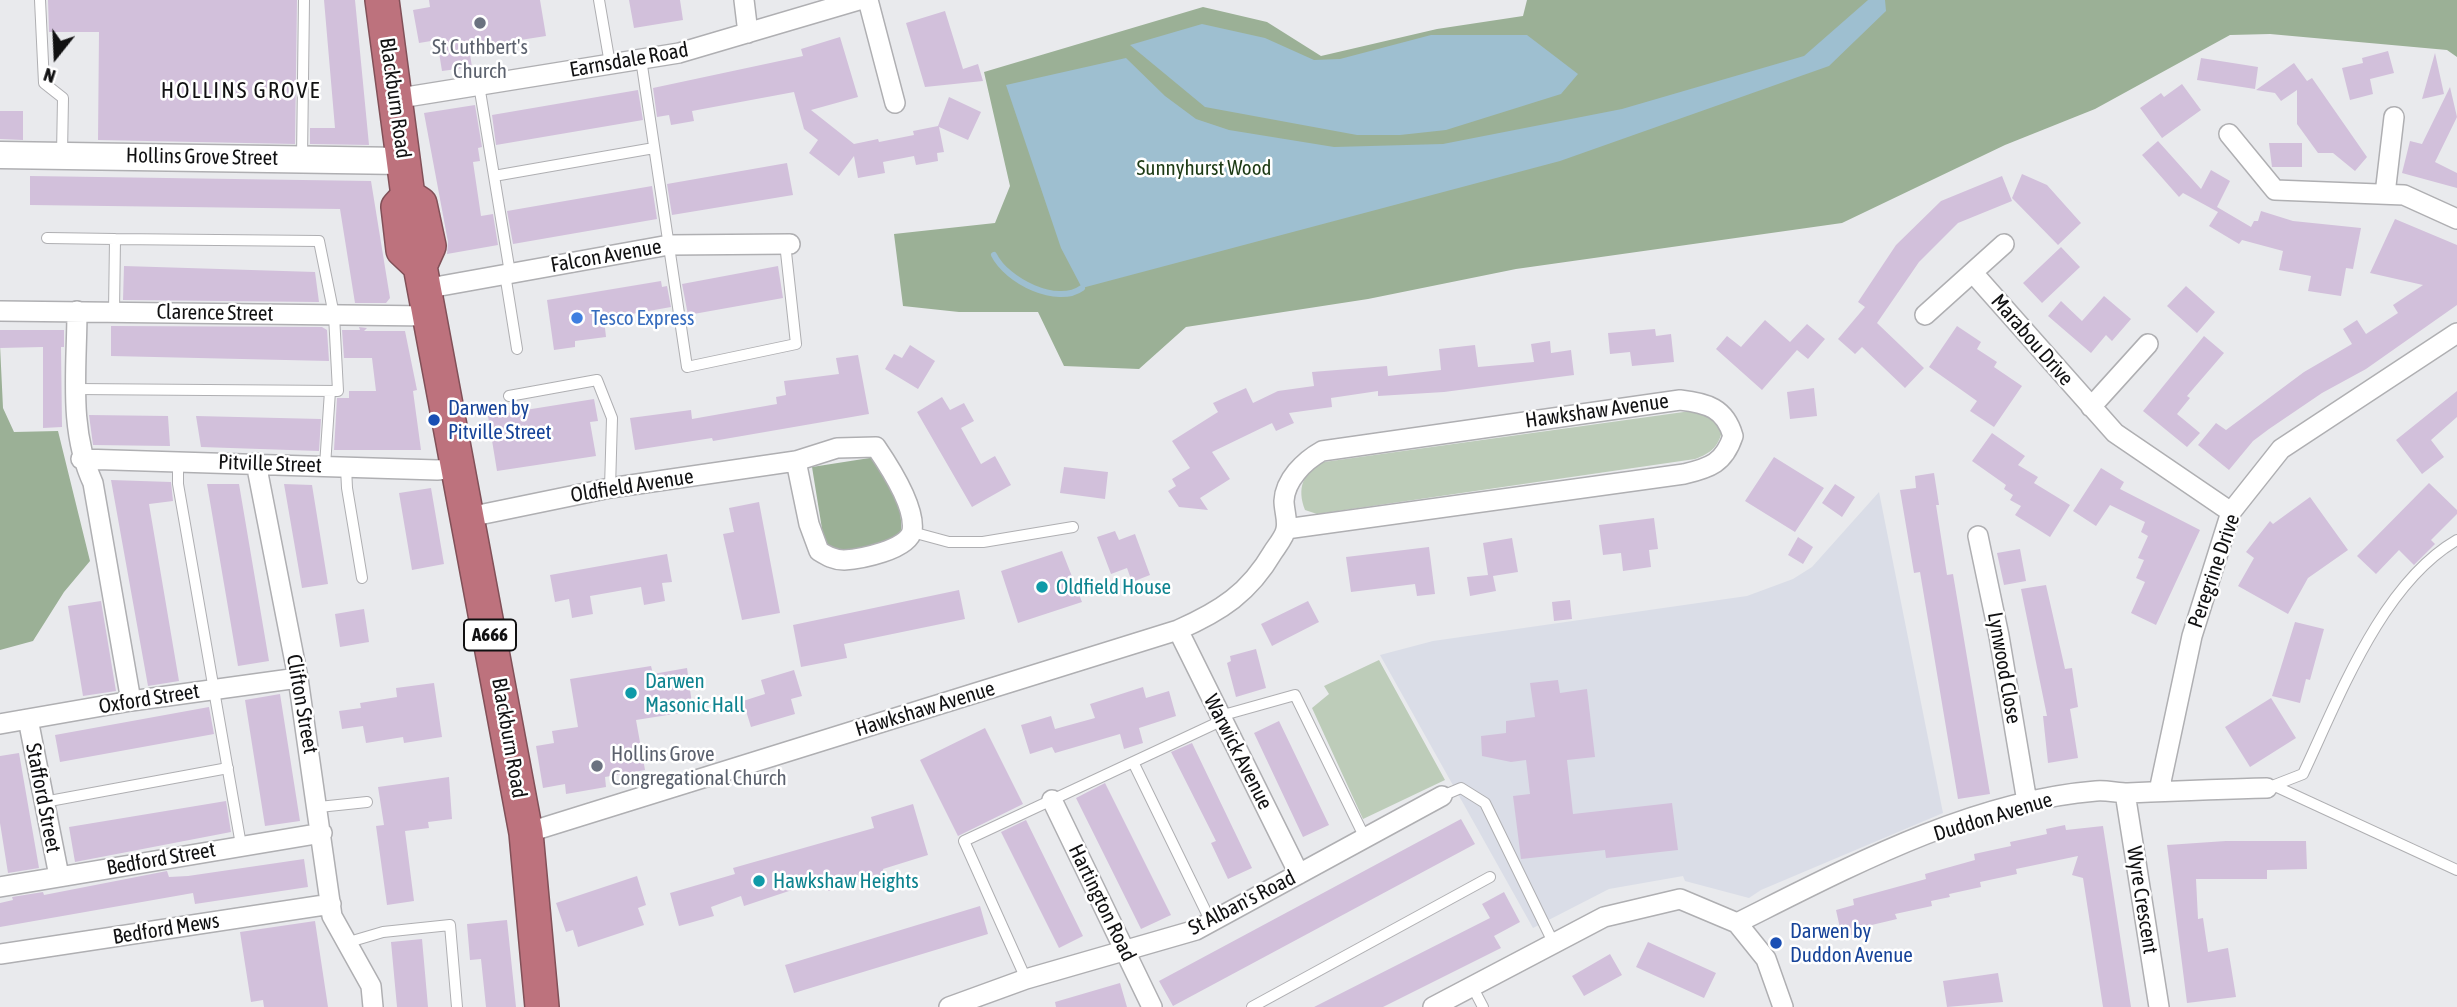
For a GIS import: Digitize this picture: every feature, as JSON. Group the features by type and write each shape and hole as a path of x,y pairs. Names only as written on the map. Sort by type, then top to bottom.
{"highway":[{"name":"Blackburn Road","path":"382,0 408,196 420,204 429,246 424,290 469,517 526,833 542,1007"}],"street":[{"path":"744,0 748,33"},
{"name":"Earnsdale Road","path":"394,99 679,53 859,0"},
{"path":"868,0 895,103"},
{"path":"2385,194 2394,117"},
{"path":"2229,134 2274,190 2404,195 2457,219"},
{"name":"Hollins Grove Street","path":"0,155 404,161"},
{"name":"Falcon Avenue","path":"424,290 669,244 787,243"},
{"path":"1925,315 1974,274 2004,244"},
{"name":"Marabou Drive","path":"1974,274 2115,433 2231,512"},
{"name":"Clarence Street","path":"0,311 334,315 424,290"},
{"path":"77,311 76,389 82,459 93,483 102,526 131,701"},
{"name":"Peregrine Drive","path":"2159,791 2192,636 2231,512 2281,449 2457,333"},
{"name":"Marabou Drive","path":"2091,407 2148,344"},
{"name":"Hawkshaw Avenue","path":"526,833 1178,629 1211,615 1244,593 1261,573 1286,529 1284,499 1290,481 1307,459 1322,451 1348,445 1680,400 1714,407 1723,415 1733,436 1721,461 1710,468 1684,474 1286,529"},
{"name":"Oldfield Avenue","path":"469,517 610,488 796,461 837,448 876,447 895,476 910,514 912,532"},
{"name":"Pitville Street","path":"82,459 459,468"},
{"path":"796,461 809,524 819,551 828,557 842,560 878,554 902,544 912,532"},
{"name":"Clifton Street","path":"256,463 298,678 319,807 332,916 349,942 371,986 373,1007"},
{"name":"Lynwood Close","path":"1978,536 1999,636 2027,802"},
{"name":"Warwick Avenue","path":"1178,629 1299,874"},
{"name":"Oxford Street","path":"0,724 131,701 298,678"},
{"name":"Stafford Street","path":"28,719 59,876"},
{"name":"Duddon Avenue","path":"1737,923 1852,865 1979,816 2027,802 2098,790 2125,793 2272,788"},
{"name":"Wyre Crescent","path":"2125,793 2159,1007"},
{"name":"St Alban's Road","path":"950,1007 1026,979 1196,930 1442,796"},
{"name":"Hartington Road","path":"1052,800 1152,1007"},
{"name":"Bedford Street","path":"0,887 322,833"},
{"path":"1433,1007 1604,917 1680,899 1737,923 1766,959 1783,1007"},
{"name":"Bedford Mews","path":"0,954 331,904"}],"lane":[{"path":"40,0 44,83 63,98 62,155"},
{"path":"302,159 304,0"},
{"path":"599,0 610,64"},
{"path":"641,59 687,367 796,344 787,243"},
{"path":"479,85 517,349"},
{"path":"494,176 654,148"},
{"path":"47,238 319,241 334,315 338,391 76,389"},
{"path":"114,312 115,239"},
{"path":"509,396 597,380 612,418 610,488"},
{"path":"325,466 330,391"},
{"path":"178,461 178,484 241,845"},
{"path":"346,467 346,488 362,578"},
{"path":"912,532 949,542 983,542 1073,527"},
{"path":"2272,788 2303,774 2347,682 2395,597 2443,549 2457,540"},
{"path":"1026,979 964,841 1220,718 1295,695 1365,838"},
{"path":"1133,762 1211,922"},
{"path":"44,802 228,768"},
{"path":"1442,796 1461,788 1486,803 1547,949"},
{"name":"Duddon Avenue","path":"2272,788 2457,870"},
{"path":"319,807 367,802"},
{"path":"1252,1007 1490,877"},
{"path":"349,942 383,932 450,925 457,1007"},
{"path":"1471,985 1483,1007"}],"shaded area":[{"path":"1879,492 1943,813 1761,890 1749,898 1685,881 1683,876 1609,889 1533,928 1380,655 1433,641 1747,596 1793,579 1812,567"}],"green space":[{"name":"Sunnyhurst Wood","path":"1527,0 2457,0 2457,57 2447,50 2270,34 2230,35 2095,109 2005,145 1842,223 1516,269 1368,299 1186,327 1139,369 1064,366 1038,312 959,312 903,306 894,234 995,223 1010,186 984,72 1203,7 1267,22 1321,56 1437,29 1523,16"},
{"path":"0,345 3,408 14,432 58,431 90,561 64,592 33,641 0,650"},
{"path":"1709,410 1722,432 1713,449 1695,459 1317,514 1305,510 1303,502 1302,488 1306,476 1324,462"},
{"path":"876,457 899,506 900,536 864,549 845,550 828,546 823,535 812,467"},
{"path":"1379,660 1445,780 1363,819 1312,708 1329,694 1324,686"}],"water":[{"path":"1868,0 1885,0 1886,11 1829,66 1560,161 1082,288 1061,248 1006,85 1126,58 1165,96 1196,119 1229,130 1334,147 1443,144 1622,109 1804,56"},
{"path":"1202,24 1265,38 1314,60 1340,59 1431,35 1527,35 1578,74 1561,94 1446,130 1400,135 1357,135 1205,107 1130,45"}],"building":[{"path":"48,0 297,0 295,144 98,140 99,32 49,32"},
{"path":"324,0 355,0 369,145 310,144 310,128 335,128"},
{"name":"St Cuthbert's Church","path":"429,0 540,0 546,36 469,48 472,67 442,71 437,40 419,43 413,10 430,7"},
{"path":"629,0 680,0 683,20 634,28"},
{"path":"945,11 963,69 978,64 983,81 925,87 906,23"},
{"path":"840,37 858,97 811,110 854,144 878,139 879,142 914,135 913,131 938,126 949,97 981,112 968,140 939,127 944,152 937,153 938,161 916,165 914,156 883,162 885,173 858,178 854,156 839,176 809,153 818,140 804,129 794,92 692,111 694,121 671,125 669,115 657,117 653,88 803,56 801,49"},
{"path":"2388,51 2394,73 2370,79 2373,94 2350,100 2342,68 2363,63 2362,58"},
{"path":"2435,53 2444,94 2422,99"},
{"path":"2201,58 2258,67 2255,89 2197,80"},
{"path":"2294,63 2307,81 2312,78 2367,157 2355,171 2333,153 2318,153 2297,124 2297,90 2281,101 2275,93 2256,90"},
{"path":"2182,84 2201,110 2162,138 2140,108 2161,93 2164,97"},
{"path":"2450,87 2457,117 2435,162 2457,173 2457,188 2402,173 2410,141 2422,144"},
{"path":"638,90 643,120 496,145 492,115"},
{"path":"475,105 482,147 478,148 480,161 473,162 481,216 493,214 498,245 447,254 448,242 424,113"},
{"path":"0,111 23,111 23,140 0,139"},
{"path":"2158,141 2201,189 2211,170 2230,181 2217,207 2251,227 2254,221 2258,221 2261,211 2293,221 2361,228 2353,269 2346,268 2341,296 2308,291 2311,276 2279,270 2283,251 2242,240 2239,244 2209,226 2218,212 2183,193 2179,197 2142,155"},
{"path":"2269,143 2302,143 2302,167 2272,167"},
{"path":"787,163 793,195 672,215 667,184"},
{"path":"2022,174 2047,185 2081,223 2058,245 2012,198"},
{"path":"30,176 371,181 390,298 386,303 355,303 340,209 30,205"},
{"path":"2002,176 2012,201 1958,223 1919,262 1877,323 1924,368 1905,388 1862,347 1855,354 1838,339 1865,307 1858,302 1896,245 1941,201"},
{"path":"652,186 657,219 513,244 507,211"},
{"path":"2395,219 2457,245 2457,305 2366,369 2322,393 2269,429 2253,441 2229,470 2198,445 2216,423 2226,430 2304,372 2352,344 2343,329 2357,320 2366,334 2398,313 2393,305 2423,285 2370,273"},
{"path":"2061,247 2080,267 2042,303 2023,283"},
{"path":"124,266 315,272 319,302 123,300"},
{"path":"778,266 783,298 688,315 682,284"},
{"path":"661,281 662,287 667,286 671,307 604,319 606,337 575,341 575,347 554,350 547,300"},
{"path":"2186,286 2215,312 2197,333 2167,306"},
{"path":"2104,296 2131,319 2112,341 2106,335 2091,353 2048,316 2061,301 2082,321"},
{"path":"1765,320 1790,342 1807,324 1825,339 1808,359 1797,350 1762,390 1716,349 1727,336 1741,347"},
{"path":"111,326 322,327 327,330 329,361 111,356"},
{"path":"1957,326 1981,342 1977,349 1997,362 1994,367 2022,386 1994,427 1970,411 1977,401 1929,367"},
{"path":"359,327 367,328 364,331 405,331 417,390 413,391 421,450 334,450 337,398 349,398 349,391 376,391 372,358 344,358 342,330 360,330"},
{"path":"1655,329 1656,336 1671,334 1674,362 1632,366 1630,352 1610,354 1608,333"},
{"path":"0,330 64,330 64,347 61,347 62,427 43,428 43,347 0,348"},
{"path":"2204,336 2224,353 2187,396 2190,398 2177,414 2200,433 2187,447 2143,411"},
{"path":"1550,341 1551,353 1571,350 1574,375 1444,392 1378,396 1378,391 1331,398 1332,407 1289,413 1294,423 1276,431 1272,423 1212,452 1230,479 1200,498 1208,510 1179,507 1168,491 1176,486 1172,479 1190,468 1172,441 1218,412 1213,403 1246,388 1253,403 1278,391 1314,386 1312,372 1387,366 1388,376 1441,370 1439,349 1475,345 1478,367 1534,362 1531,344"},
{"path":"910,345 935,361 918,389 885,369 894,354 902,358"},
{"path":"858,355 869,414 713,441 712,438 635,450 630,418 691,410 692,419 777,404 776,397 786,395 784,381 839,374 836,358"},
{"path":"1814,388 1817,416 1790,419 1787,392"},
{"path":"2457,391 2457,417 2431,440 2444,457 2422,474 2396,440"},
{"path":"942,397 950,410 964,403 974,421 961,428 981,464 995,456 1011,485 972,507 917,412"},
{"path":"594,399 598,421 590,422 596,456 497,471 488,416"},
{"path":"89,415 168,416 170,446 93,445"},
{"path":"196,416 321,419 319,451 201,447"},
{"path":"1992,433 2025,456 2018,465 2038,477 2034,483 2070,505 2050,537 2015,515 2021,506 2010,500 2013,495 2004,489 2006,485 1972,461"},
{"path":"1774,457 1824,488 1795,532 1745,501"},
{"path":"1064,467 1108,472 1105,499 1060,493"},
{"path":"2101,468 2124,482 2120,489 2200,530 2156,625 2131,613 2145,582 2136,578 2144,560 2138,558 2148,536 2141,532 2145,522 2110,505 2096,526 2073,511"},
{"path":"1934,473 1947,575 1953,574 1990,794 1958,799 1920,572 1914,573 1900,490 1916,488 1915,476"},
{"path":"111,480 171,482 173,501 149,504 179,681 148,686"},
{"path":"2429,483 2457,510 2457,514 2431,540 2435,544 2414,565 2399,550 2376,574 2357,556"},
{"path":"207,484 239,484 269,661 238,666"},
{"path":"284,484 312,485 328,584 302,588"},
{"path":"1835,484 1855,497 1842,517 1822,503"},
{"path":"431,488 444,564 412,570 399,493"},
{"path":"2310,497 2348,550 2308,578 2288,614 2238,586 2254,558 2246,552 2270,521 2273,524"},
{"path":"759,502 780,613 742,620 723,534 734,532 729,508"},
{"path":"1654,518 1658,549 1649,550 1651,567 1623,571 1621,553 1603,555 1599,525"},
{"path":"1115,531 1119,540 1135,534 1150,575 1132,582 1127,568 1111,574 1097,537"},
{"path":"1798,537 1813,547 1803,564 1788,555"},
{"path":"1512,538 1518,572 1493,576 1496,591 1470,596 1467,577 1488,575 1483,543"},
{"path":"1429,547 1435,594 1417,596 1415,584 1351,592 1346,557"},
{"path":"2020,549 2026,581 2004,585 1997,553"},
{"name":"Oldfield House","path":"1062,551 1082,602 1018,623 1001,571"},
{"path":"667,554 672,582 662,583 665,601 644,605 641,587 590,596 593,614 572,618 569,599 555,602 550,575"},
{"path":"2046,585 2065,669 2072,668 2078,707 2070,709 2078,758 2048,763 2043,716 2047,716 2021,589"},
{"path":"959,590 965,619 844,644 847,658 801,667 793,625"},
{"path":"1570,600 1572,619 1554,621 1552,602"},
{"path":"101,601 116,691 83,696 68,606"},
{"path":"1308,601 1319,622 1272,646 1261,624"},
{"path":"364,609 369,642 340,647 335,614"},
{"path":"2295,622 2324,629 2310,680 2306,679 2300,703 2272,696"},
{"path":"1256,649 1266,688 1236,697 1227,663 1231,661 1230,656"},
{"path":"651,666 653,674 687,668 693,711 636,720 645,770 605,777 606,787 566,794 565,784 543,788 536,746 554,743 552,731 578,727 570,679"},
{"path":"794,670 802,696 791,699 795,714 751,727 743,701 765,694 761,680"},
{"path":"1558,680 1560,693 1587,689 1595,757 1567,760 1573,814 1672,803 1678,850 1606,858 1605,850 1521,859 1513,796 1530,794 1526,760 1511,762 1482,756 1481,736 1506,733 1506,721 1535,717 1530,683"},
{"path":"434,683 442,737 404,743 403,737 366,743 363,726 342,729 339,711 361,708 360,703 397,697 396,688"},
{"path":"1143,687 1146,698 1169,691 1176,716 1139,728 1143,743 1124,749 1120,734 1055,753 1052,747 1030,754 1021,725 1051,716 1055,729 1095,718 1090,704"},
{"path":"280,694 300,821 265,826 245,700"},
{"path":"2271,698 2296,738 2250,767 2225,727"},
{"path":"209,707 214,734 60,762 55,735"},
{"path":"1279,721 1329,825 1303,837 1254,733"},
{"path":"985,728 1023,804 958,836 920,760"},
{"path":"1192,743 1252,868 1228,879 1211,843 1216,841 1171,752"},
{"path":"19,753 39,868 8,873 0,823 0,756"},
{"path":"449,777 452,819 428,822 429,828 405,831 414,901 387,905 376,826 384,825 378,787"},
{"path":"1105,783 1171,915 1141,929 1076,798"},
{"path":"226,801 231,832 75,862 69,827"},
{"path":"913,804 928,855 883,869 886,880 869,885 867,879 828,891 825,879 744,906 741,896 711,907 714,916 679,926 670,893 735,874 733,868 874,828 871,817"},
{"path":"1461,819 1475,844 1173,1006 1159,981"},
{"path":"1026,820 1083,936 1059,948 1001,832"},
{"path":"2065,825 2066,830 2103,826 2131,1007 2103,1007 2083,878 2072,875 2078,856 2016,869 2017,874 1980,882 1981,887 1949,894 1950,897 1931,901 1932,906 1895,914 1897,919 1859,928 1860,933 1842,937 1836,910 1854,905 1853,899 1926,879 1925,874 1975,860 1974,854 2011,846 2010,842 2047,834 2046,829"},
{"path":"2226,841 2306,841 2307,869 2267,870 2267,879 2196,879 2198,919 2203,918 2208,952 2228,948 2236,997 2187,1003 2167,845"},
{"path":"304,859 308,887 195,904 193,893 0,927 0,903 13,900 12,897 43,892 44,895 167,871 169,877 188,876"},
{"path":"637,876 646,905 638,908 644,925 578,947 573,930 566,932 556,903"},
{"path":"1504,892 1520,922 1494,936 1501,948 1383,1007 1314,1007 1490,918 1482,904"},
{"path":"980,906 988,934 794,993 785,965"},
{"path":"507,920 516,1007 486,1007 481,959 470,960 467,924"},
{"path":"315,921 328,1007 264,1007 263,1000 251,1002 240,932"},
{"path":"422,939 428,1007 397,1007 391,942"},
{"path":"1648,942 1716,973 1704,998 1636,967"},
{"path":"1610,954 1622,975 1584,996 1572,976"},
{"path":"1998,973 2003,1002 1947,1007 1943,981"},
{"path":"1120,983 1127,1007 1056,1007 1055,1002"}],"waterway":[{"path":"994,255 1010,274 1034,288 1060,294 1072,293 1082,288"}],"place":[{"name":"St Cuthbert's Church","path":"480,23"},
{"name":"Tesco Express","path":"577,318"},
{"name":"Darwen by Pitville Street","path":"434,420"},
{"name":"Oldfield House","path":"1042,587"},
{"name":"Darwen Masonic Hall","path":"631,693"},
{"name":"Hollins Grove Congregational Church","path":"597,766"},
{"name":"Hawkshaw Heights","path":"759,881"},
{"name":"Darwen by Duddon Avenue","path":"1776,943"}],"district":[{"name":"HOLLINS GROVE","path":"241,91"}]}
